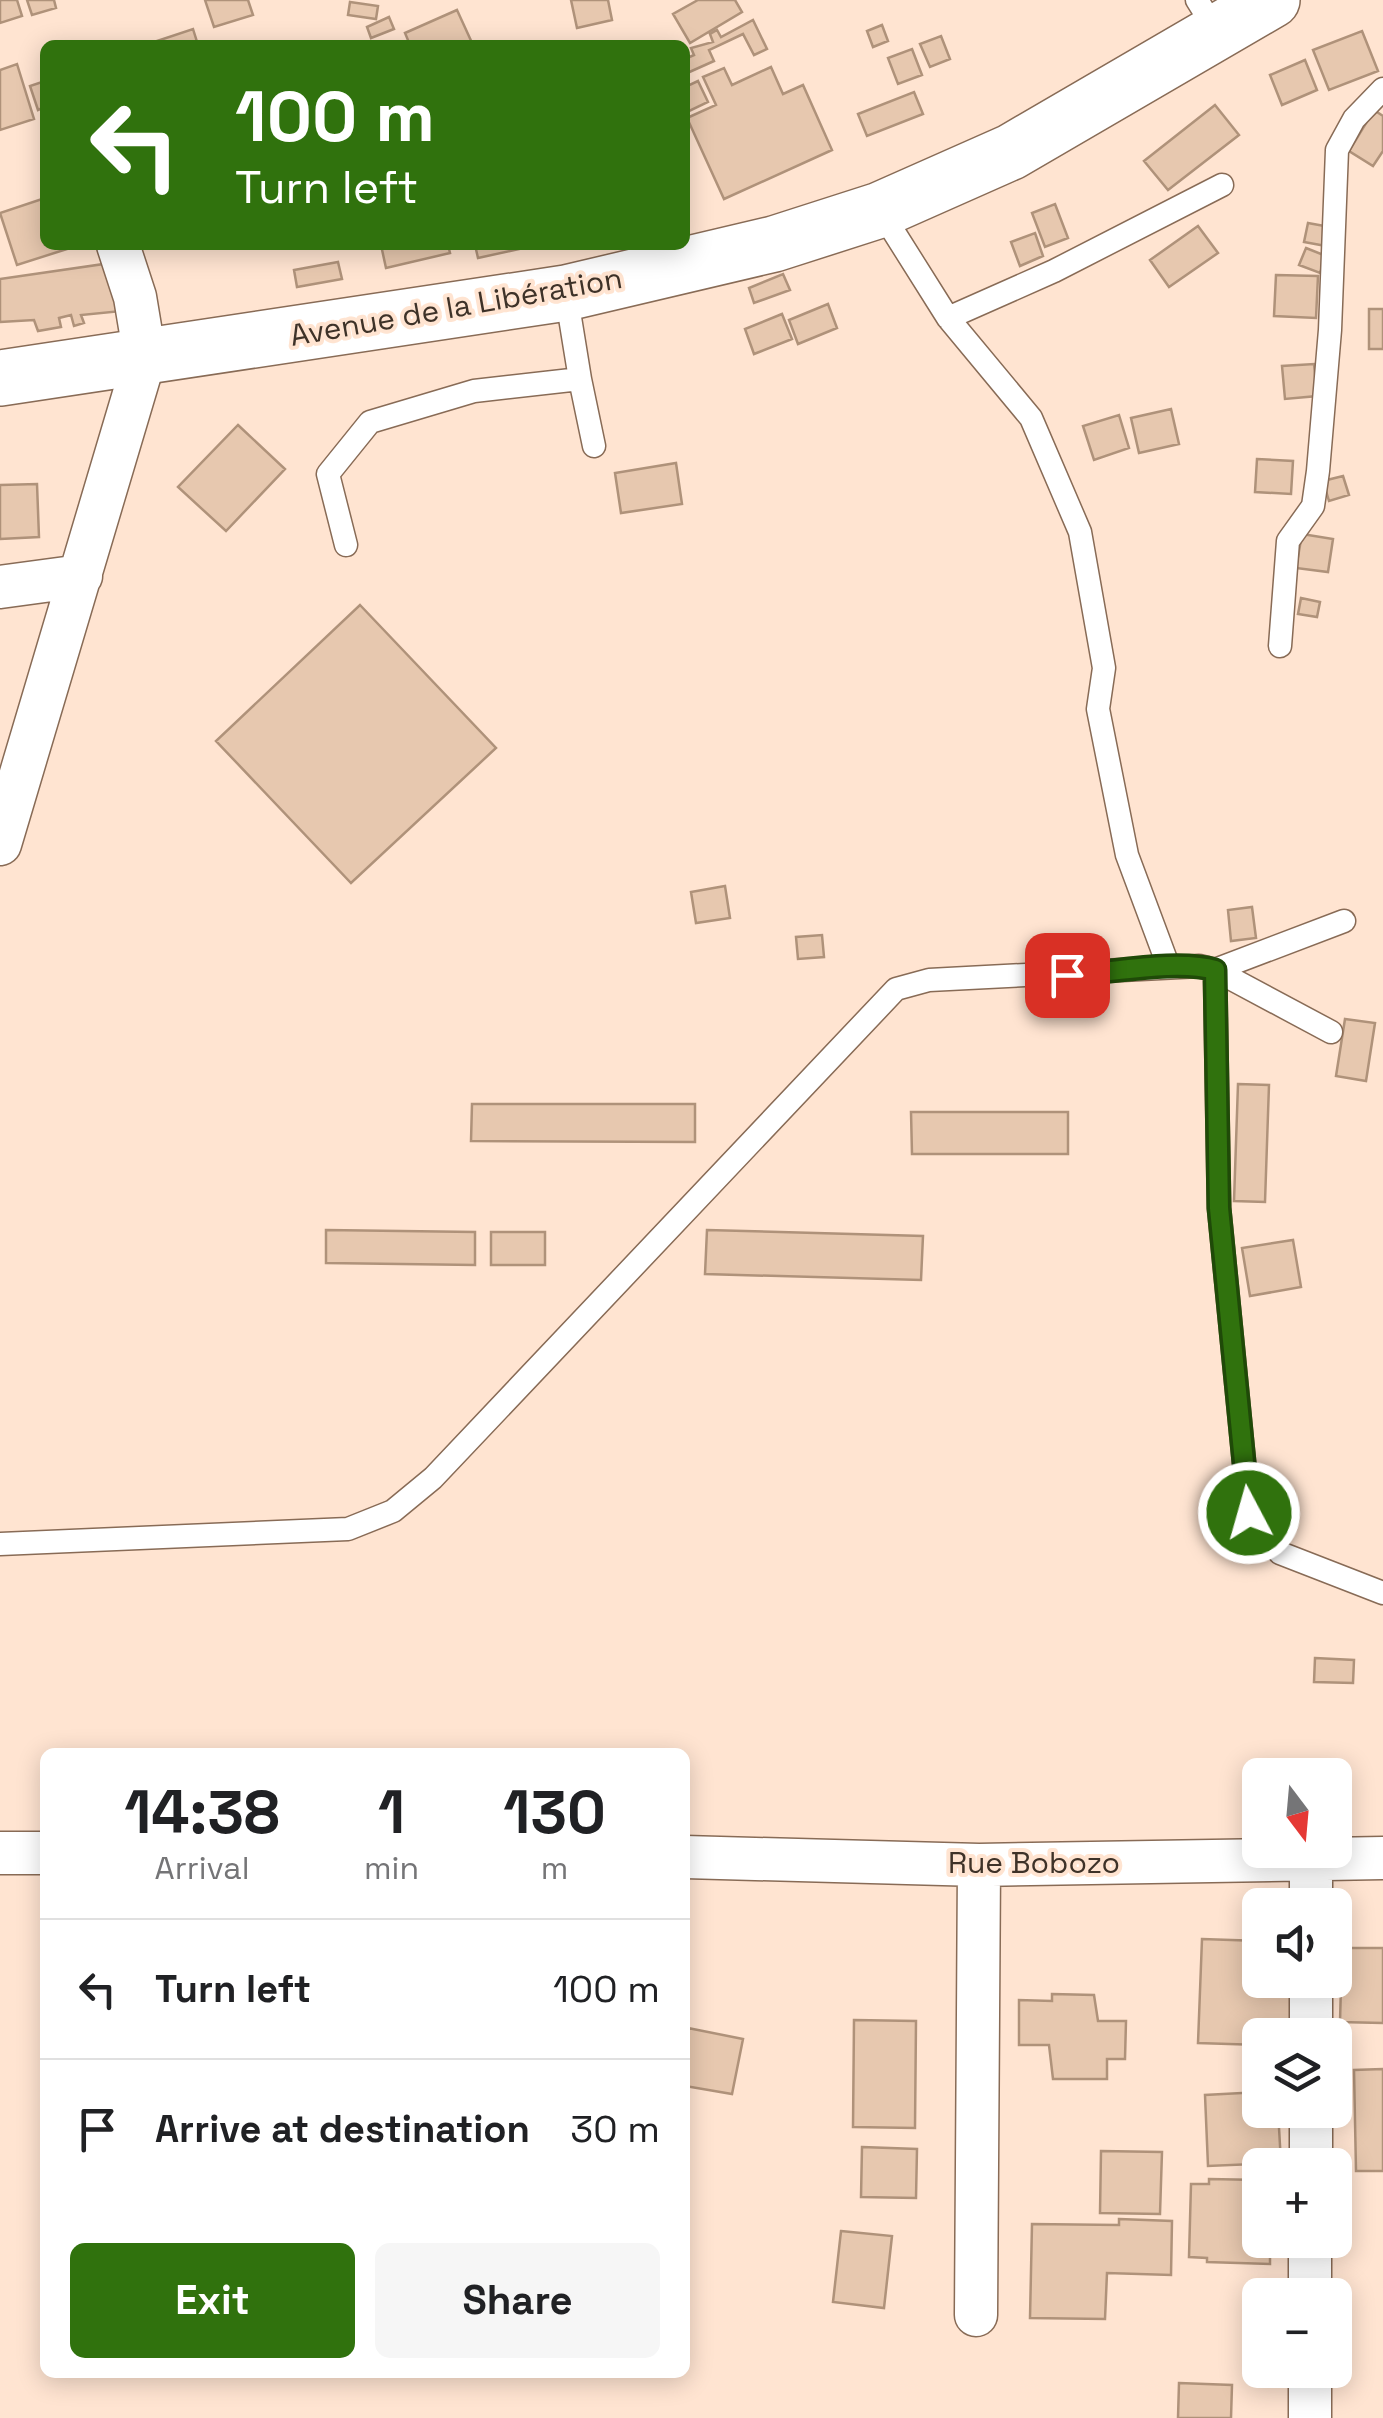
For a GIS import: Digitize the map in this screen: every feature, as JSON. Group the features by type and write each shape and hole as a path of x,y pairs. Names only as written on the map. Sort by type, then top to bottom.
{"highway":[{"name":"Avenue de la Libération","path":"0,378 566,293 774,244 880,210 1011,152 1208,17 1272,0"}],"street":[{"path":"0,844 145,357 135,296 120,250"},
{"path":"0,587 81,576"},
{"path":"0,1853 40,1852"},
{"name":"Rue Bobozo","path":"690,1857 979,1865 1242,1861"},
{"name":"Rue Bobozo","path":"1352,1859 1383,1858"},
{"path":"976,2315 979,1865"},
{"path":"1310,2388 1310,2418"}],"lane":[{"path":"1280,646 1288,541 1313,506 1318,471 1330,330 1336,150 1354,119 1383,90"},
{"path":"948,318 1054,271 1222,185"},
{"path":"880,210 948,318 1032,418 1080,532 1104,668 1098,709 1126,855 1168,966"},
{"path":"566,293 594,446"},
{"path":"346,544 328,474 370,422 474,392 580,380"},
{"path":"1215,970 1344,921"},
{"path":"0,1544 348,1529 393,1511 447,1463 896,989 930,980 1136,972 1168,966 1215,970 1332,1032"},
{"path":"1215,970 1219,1208 1249,1513 1280,1553 1383,1593"}],"building":[{"path":"0,0 17,0 22,16 0,23"},
{"path":"27,0 54,0 56,8 32,15"},
{"path":"205,0 248,0 253,15 214,27"},
{"path":"571,0 608,0 612,20 577,28"},
{"path":"698,0 735,0 742,12 690,43 673,14"},
{"path":"350,2 378,6 376,19 348,15"},
{"path":"457,10 471,40 408,40 405,33"},
{"path":"389,17 394,29 371,38 367,27"},
{"path":"753,20 767,49 754,55 743,34 709,50 714,61 690,72 690,57 694,55 691,48 713,42 710,34 717,30 721,37"},
{"path":"882,25 888,41 873,47 867,31"},
{"path":"193,29 196,40 160,40"},
{"path":"1362,31 1378,71 1329,90 1313,50"},
{"path":"941,36 950,59 930,67 920,44"},
{"path":"912,49 922,75 898,84 888,58"},
{"path":"1305,60 1317,90 1282,105 1270,75"},
{"path":"17,64 34,119 0,130 0,70"},
{"path":"771,67 783,94 803,85 832,150 724,199 690,125 690,117 716,105 703,77 724,68 732,85"},
{"path":"698,81 708,102 690,111 690,85"},
{"path":"40,83 38,110 30,86"},
{"path":"914,92 923,114 867,136 858,114"},
{"path":"1215,105 1239,135 1168,190 1144,161"},
{"path":"1374,110 1383,116 1383,151 1373,166 1349,151"},
{"path":"40,200 40,250 64,250 17,265 0,213"},
{"path":"1055,204 1068,238 1045,247 1032,213"},
{"path":"1308,223 1330,227 1326,246 1304,242"},
{"path":"1198,226 1218,253 1169,287 1150,260"},
{"path":"1035,233 1043,256 1020,266 1011,242"},
{"path":"1306,248 1326,256 1320,273 1299,265"},
{"path":"382,250 449,250 450,253 386,268"},
{"path":"476,250 514,250 478,258"},
{"path":"338,262 342,279 297,287 294,270"},
{"path":"104,264 122,311 81,315 84,323 74,326 71,315 59,318 61,327 38,331 34,320 0,322 0,279"},
{"path":"783,274 790,290 754,303 749,288"},
{"path":"1276,275 1318,276 1316,318 1274,316"},
{"path":"828,304 837,328 798,344 789,320"},
{"path":"1369,309 1383,309 1383,349 1369,349"},
{"path":"782,314 792,339 754,354 745,329"},
{"path":"1314,364 1317,396 1285,399 1282,366"},
{"path":"1171,409 1179,444 1139,453 1131,418"},
{"path":"1119,415 1129,448 1094,460 1083,426"},
{"path":"238,425 285,469 226,531 178,487"},
{"path":"1257,459 1293,461 1291,494 1255,492"},
{"path":"676,463 682,504 621,513 615,473"},
{"path":"1343,476 1349,495 1329,501 1323,481"},
{"path":"37,484 39,537 0,539 0,485"},
{"path":"1302,534 1333,539 1328,572 1296,568"},
{"path":"1301,598 1320,602 1317,617 1298,614"},
{"path":"360,605 496,748 351,883 216,741"},
{"path":"725,886 730,918 696,923 691,892"},
{"path":"1252,907 1256,938 1231,941 1228,910"},
{"path":"822,935 824,957 798,959 796,937"},
{"path":"1345,1019 1375,1023 1366,1081 1336,1076"},
{"path":"1238,1084 1269,1085 1265,1202 1234,1201"},
{"path":"472,1104 695,1104 695,1142 471,1141"},
{"path":"911,1112 1068,1112 1068,1154 912,1154"},
{"path":"326,1230 475,1232 475,1265 326,1263"},
{"path":"707,1230 923,1236 921,1280 705,1274"},
{"path":"491,1232 545,1232 545,1265 491,1265"},
{"path":"1293,1240 1301,1287 1250,1296 1242,1248"},
{"path":"1315,1658 1354,1660 1353,1683 1314,1682"},
{"path":"1202,1939 1242,1940 1242,1998 1293,1998 1293,2018 1242,2018 1242,2044 1198,2043"},
{"path":"1352,1948 1383,1948 1383,2023 1340,2018 1341,1998 1352,1998"},
{"path":"1052,1994 1094,1995 1098,2021 1126,2021 1125,2059 1107,2059 1107,2079 1053,2079 1049,2045 1019,2045 1019,2000 1052,2001"},
{"path":"854,2020 916,2021 915,2128 853,2127"},
{"path":"690,2028 743,2039 732,2094 690,2087"},
{"path":"1383,2069 1383,2171 1356,2171 1354,2070"},
{"path":"1242,2093 1242,2128 1279,2128 1280,2148 1242,2148 1242,2165 1208,2166 1205,2095"},
{"path":"862,2147 917,2149 916,2198 861,2197"},
{"path":"1101,2151 1162,2152 1160,2214 1100,2213"},
{"path":"1209,2179 1242,2180 1242,2258 1270,2258 1270,2264 1207,2262 1207,2258 1189,2257 1191,2184 1209,2184"},
{"path":"1119,2219 1172,2221 1171,2275 1107,2273 1105,2319 1030,2318 1032,2224 1119,2225"},
{"path":"841,2231 892,2236 884,2308 833,2302"},
{"path":"1179,2383 1232,2385 1231,2418 1178,2418"}],"route":[{"path":"1067,975 1136,972 1168,966 1215,970 1219,1208 1249,1513"}]}
